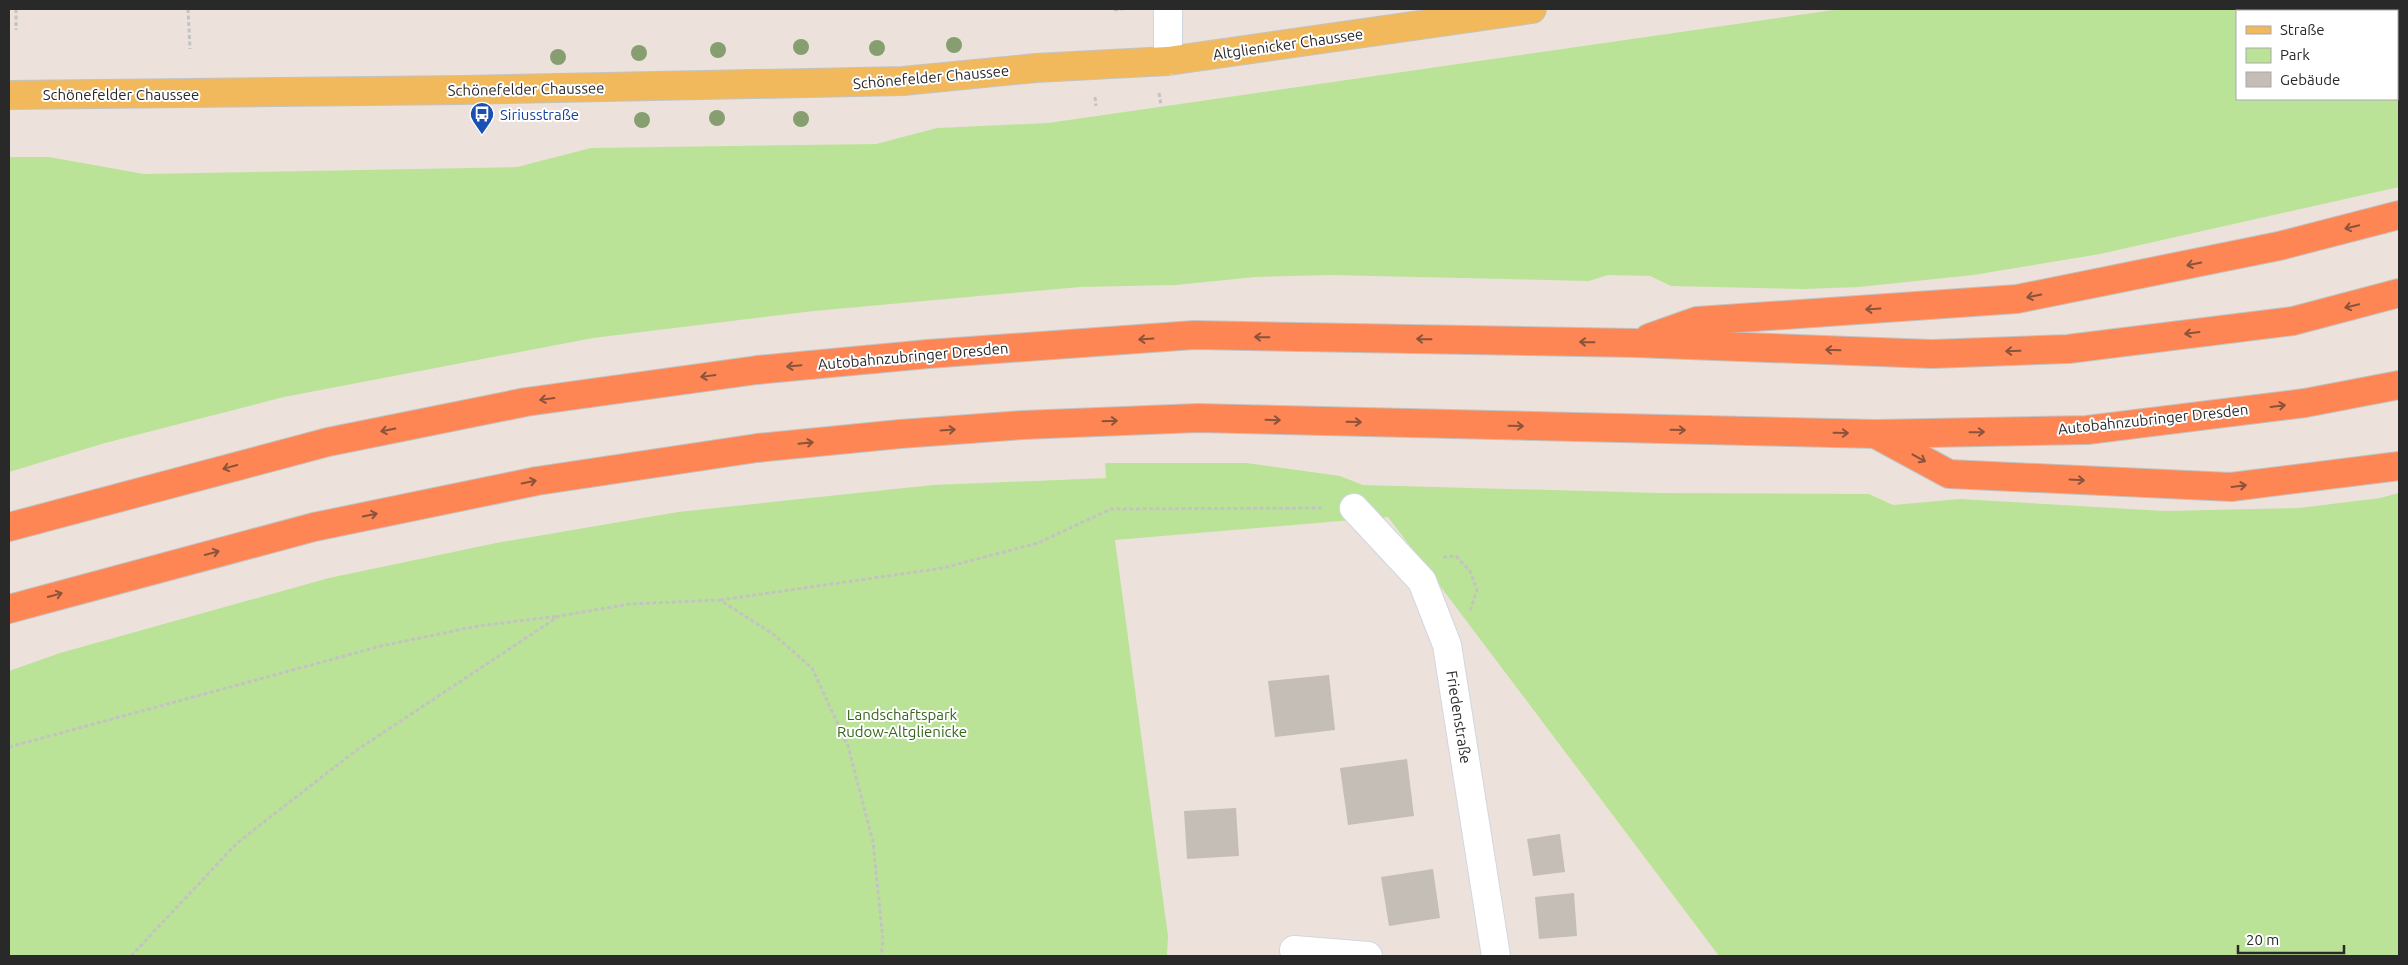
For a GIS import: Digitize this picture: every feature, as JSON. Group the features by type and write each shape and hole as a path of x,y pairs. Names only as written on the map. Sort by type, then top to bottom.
{"highway":[{"path":"1635,343 1697,321 2017,299 2279,246 2399,215"},
{"name":"Autobahnzubringer Dresden","path":"9,527 338,440 526,402 757,370 928,354 1194,336 1635,343 1932,354 2068,349 2294,321 2399,293"},
{"name":"Autobahnzubringer Dresden","path":"9,609 314,527 537,480 757,448 900,434 1023,425 1198,418 1876,434 2087,430 2304,402 2399,385"},
{"path":"1876,434 1949,474 2231,487 2399,466"}],"main road":[{"name":"Altglienicker Chaussee","path":"1043,68 1168,62 1532,9"},
{"name":"Schönefelder Chaussee","path":"9,95 842,84 1043,68"}],"street":[{"path":"1168,9 1168,62"},
{"name":"Friedenstraße","path":"1354,508 1422,581 1447,645 1496,956"},
{"path":"1294,950 1368,956"}],"path":[{"path":"16,9 16,30"},
{"path":"188,9 190,49"},
{"path":"1114,10 1123,9"},
{"path":"9,747 381,646 478,626 559,616 630,604 720,600 943,568 1038,543 1111,509 1354,508"},
{"path":"720,600 772,634 812,668 848,746 873,842 883,940 881,956"},
{"path":"131,956 238,843 354,752 559,616"}],"green space":[{"path":"1840,9 2399,9 2399,187 2100,254 1973,275 1859,287 1804,289 1671,286 1650,276 1608,275 1589,281 1329,275 1255,277 1176,285 1080,287 814,311 593,338 284,397 105,443 9,472 9,157 49,157 144,174 517,167 591,148 876,144 937,128 1048,123"},
{"name":"Landschaftspark Rudow-Altglienicke","path":"1105,463 1246,463 1340,476 1363,485 1661,493 1869,494 1893,505 1960,499 2165,511 2299,508 2380,498 2399,493 2399,956 1719,956 1388,517 1115,540 1168,936 1167,956 9,956 9,671 60,653 329,578 496,543 678,512 933,485 1106,478"}],"building":[{"path":"1329,675 1335,730 1275,737 1268,681"},
{"path":"1407,759 1414,816 1348,825 1340,768"},
{"path":"1236,808 1239,856 1187,859 1184,811"},
{"path":"1560,834 1565,872 1533,876 1527,839"},
{"path":"1433,869 1440,918 1389,926 1381,877"},
{"path":"1574,893 1577,936 1539,939 1535,897"}],"place":[{"name":"Siriusstraße","path":"482,135"}]}
